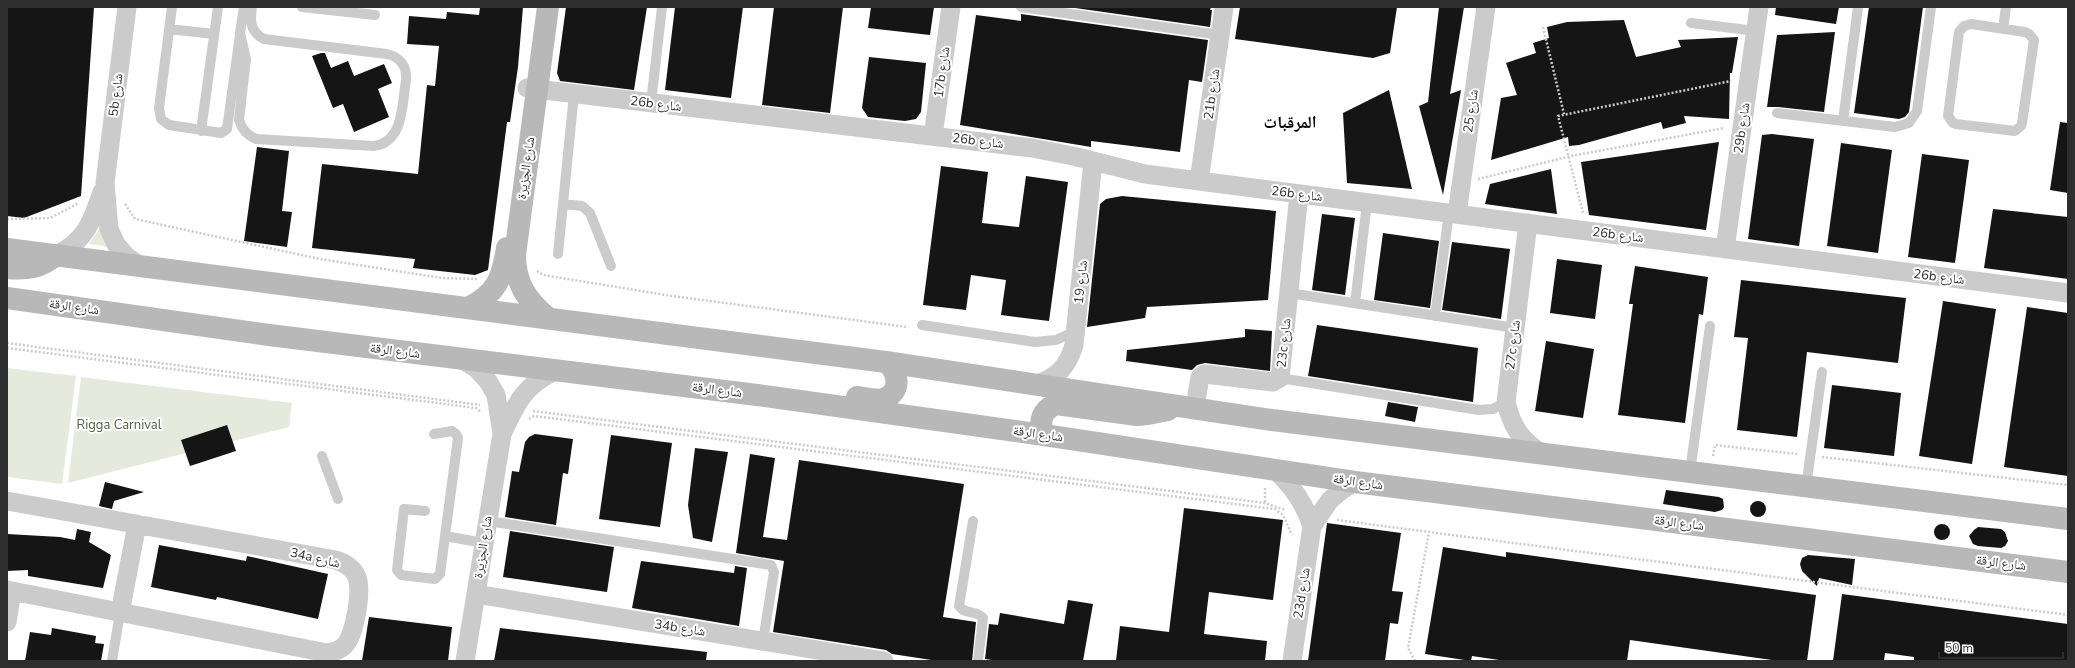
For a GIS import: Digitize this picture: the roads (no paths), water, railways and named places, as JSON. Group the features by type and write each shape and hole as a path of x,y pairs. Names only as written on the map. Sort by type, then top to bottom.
{"street":[{"name":"5b شارع","path":"127,7 105,183 109,229 116,244 126,256 140,266"},
{"name":"شارع الجزيرة","path":"538,7 532,89 515,264 518,280 525,295 535,308 548,318"},
{"name":"شارع الجزيرة","path":"468,308 489,295 495,289 502,276 532,89 548,7"},
{"name":"17b شارع","path":"933,136 951,7"},
{"name":"21b شارع","path":"1199,181 1224,7"},
{"name":"شارع 25","path":"1453,214 1461,183 1486,7"},
{"name":"29b شارع","path":"1725,249 1759,7"},
{"name":"26b شارع","path":"532,89 1032,148 1145,174 2068,293"},
{"name":"شارع 19","path":"1037,384 1051,380 1062,371 1070,359 1076,331 1093,161"},
{"name":"5b شارع","path":"56,255 70,249 81,239 89,226 105,183"},
{"name":"23c شارع","path":"1187,406 1199,380 1204,374 1273,382 1280,378 1299,194"},
{"name":"27c شارع","path":"1528,223 1506,402 1510,418 1517,432 1528,445 1542,454"},
{"path":"7,249 886,362 1187,406 1272,420 2068,518"},
{"path":"7,268 27,270 38,267 56,255"},
{"name":"شارع الرقة","path":"7,298 269,335 757,395 1044,435 1355,482 2068,572"},
{"name":"شارع الجزيرة","path":"463,360 477,369 488,381 496,395 502,434"},
{"path":"757,395 789,389 876,400 885,398 894,389 897,376 893,368 886,362"},
{"name":"شارع الجزيرة","path":"465,661 502,434 519,400 528,387 555,371"},
{"path":"1044,435 1041,428 1041,420 1049,407 1056,404 1138,414 1159,413 1187,406"},
{"name":"23d شارع","path":"1275,470 1298,495 1307,510 1311,533 1292,661"},
{"name":"23d شارع","path":"1311,533 1330,500 1355,482"},
{"name":"34a شارع","path":"7,501 344,563 356,576 359,585 353,631 350,640 344,647 327,653 9,591"},
{"path":"2045,515 2068,505"},
{"path":"120,613 136,524"},
{"path":"7,622 9,591"},
{"name":"34b شارع","path":"476,594 763,641 810,655 884,661"}],"lane":[{"path":"172,7 159,114 161,119 168,125 220,133 225,131 228,127 244,7"},
{"path":"201,131 218,7"},
{"path":"240,33 246,59 239,120 241,126 251,137 256,139 374,146 386,143 396,133 406,73 400,60 386,54 264,40 254,32 251,26 252,7"},
{"path":"302,7 375,15"},
{"path":"651,103 662,7"},
{"path":"1021,7 1220,35"},
{"path":"1843,121 1858,7"},
{"path":"1777,113 1895,127 1902,126 1914,117 1917,111 1931,7"},
{"path":"2003,29 2006,7"},
{"path":"1691,23 1756,31"},
{"path":"1971,24 2003,29 2029,34 2034,40 2021,126 2015,131 2011,131 1953,123 1948,112 1961,29 1971,24"},
{"path":"169,28 214,34"},
{"path":"558,254 574,94"},
{"path":"1355,303 1367,203"},
{"path":"563,204 582,206 590,213 611,266"},
{"path":"1435,316 1453,214"},
{"path":"1289,293 1515,328"},
{"path":"922,325 1035,342 1056,340 1076,331"},
{"path":"1690,472 1710,326"},
{"path":"1806,486 1822,372"},
{"path":"1280,378 1479,410 1493,409 1506,402"},
{"path":"425,511 404,509 398,573 433,580 438,578 440,574 458,438 452,431 434,434"},
{"path":"322,456 338,499"},
{"path":"488,520 771,565 774,572 763,641"},
{"path":"973,521 959,606 962,610 980,614 983,618 978,661"},
{"path":"445,536 484,543"},
{"path":"112,661 120,613"}],"district":[{"name":"المرقبات","path":"1290,122"}],"park label":[{"name":"Rigga Carnival","path":"119,425"}]}
